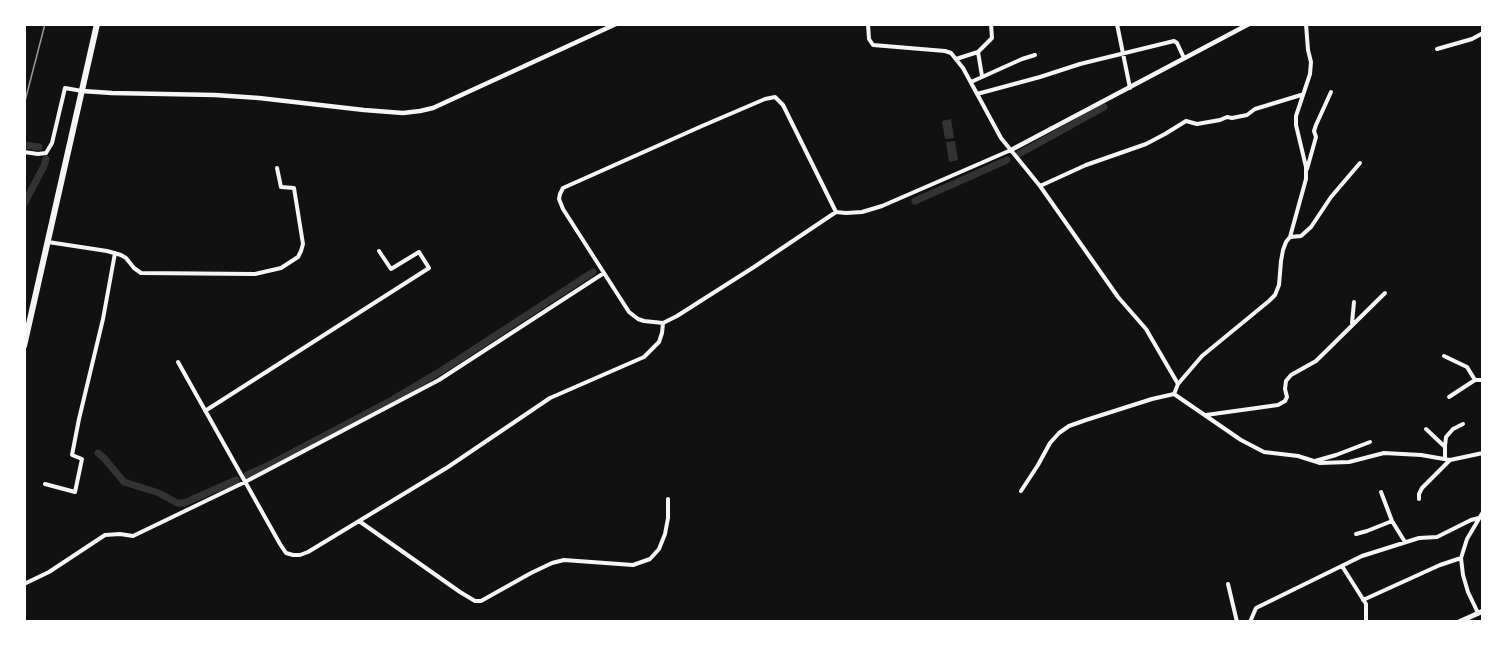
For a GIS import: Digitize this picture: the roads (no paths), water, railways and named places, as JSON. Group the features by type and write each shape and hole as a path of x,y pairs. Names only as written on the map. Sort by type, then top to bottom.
{"main road":[{"path":"24,346 97,24"},
{"path":"1459,622 1480,612"}],"street":[{"path":"24,152 46,153 52,142 64,88 112,93 223,95 364,111 403,113 420,111 440,104 616,24"},
{"path":"868,24 869,39 873,45 951,53 1001,138 1040,186 1118,297 1146,329 1178,384"},
{"path":"956,59 978,52 992,39 991,24"},
{"path":"1117,24 1130,88"},
{"path":"836,212 783,105 775,97 691,130 563,188 560,194 563,209 629,312 644,321 663,323 836,212 862,212 882,206 1011,150 1249,24"},
{"path":"1174,394 1178,384 1202,356 1275,295 1279,285 1283,250 1290,237 1306,179 1306,167 1296,125 1297,111 1310,74 1311,62 1306,24"},
{"path":"1437,49 1472,39 1483,33"},
{"path":"977,94 1080,64 1174,41 1184,59"},
{"path":"978,52 982,76"},
{"path":"970,82 1022,58 1035,55"},
{"path":"1306,172 1316,137 1314,131 1331,93"},
{"path":"1040,186 1086,165 1146,144 1186,121 1197,123 1247,115 1256,109 1302,95"},
{"path":"1290,237 1301,236 1311,226 1331,197 1360,163"},
{"path":"48,242 115,253 126,258 141,273 255,274 280,268 298,257 303,244 294,188 281,187 277,168"},
{"path":"205,411 429,268 419,252 391,269 379,251"},
{"path":"45,484 75,492 82,459 72,455 103,319 115,253"},
{"path":"24,584 49,572 105,536 120,534 133,536 245,482 439,380 603,273"},
{"path":"1205,415 1278,405 1285,401 1286,381 1291,375 1316,361 1385,293"},
{"path":"1352,324 1354,302"},
{"path":"178,362 280,544 286,553 300,555 448,467 550,398 644,357 659,342 663,323"},
{"path":"1444,356 1467,368 1474,380"},
{"path":"1449,397 1474,380 1483,380"},
{"path":"1021,491 1054,437 1069,426 1174,394 1241,440 1264,452 1298,456 1320,463 1349,462 1384,453 1448,459 1483,453"},
{"path":"1448,459 1445,446 1446,437 1449,432 1463,424"},
{"path":"1426,429 1445,446"},
{"path":"1315,461 1370,442"},
{"path":"1419,498 1422,488 1448,459"},
{"path":"1381,492 1392,521 1405,542"},
{"path":"359,521 460,592 481,602 552,562 564,560 633,565 651,559 659,549 665,534 668,499"},
{"path":"1480,612 1468,592 1461,558 1467,539 1483,512"},
{"path":"1250,622 1256,608 1362,556 1419,538 1437,537 1479,518"},
{"path":"1356,534 1392,521"},
{"path":"1363,600 1440,565 1461,558"},
{"path":"1342,566 1366,604 1366,622"},
{"path":"1228,584 1237,622"}],"waterway":[{"path":"1019,154 1104,107"},
{"path":"24,145 39,147"},
{"path":"24,204 46,159"},
{"path":"915,201 1007,160"},
{"path":"247,475 392,400 593,272"},
{"path":"98,453 124,482 159,493 177,503 184,503 236,480"}],"railway":[{"path":"24,105 45,24"}]}
